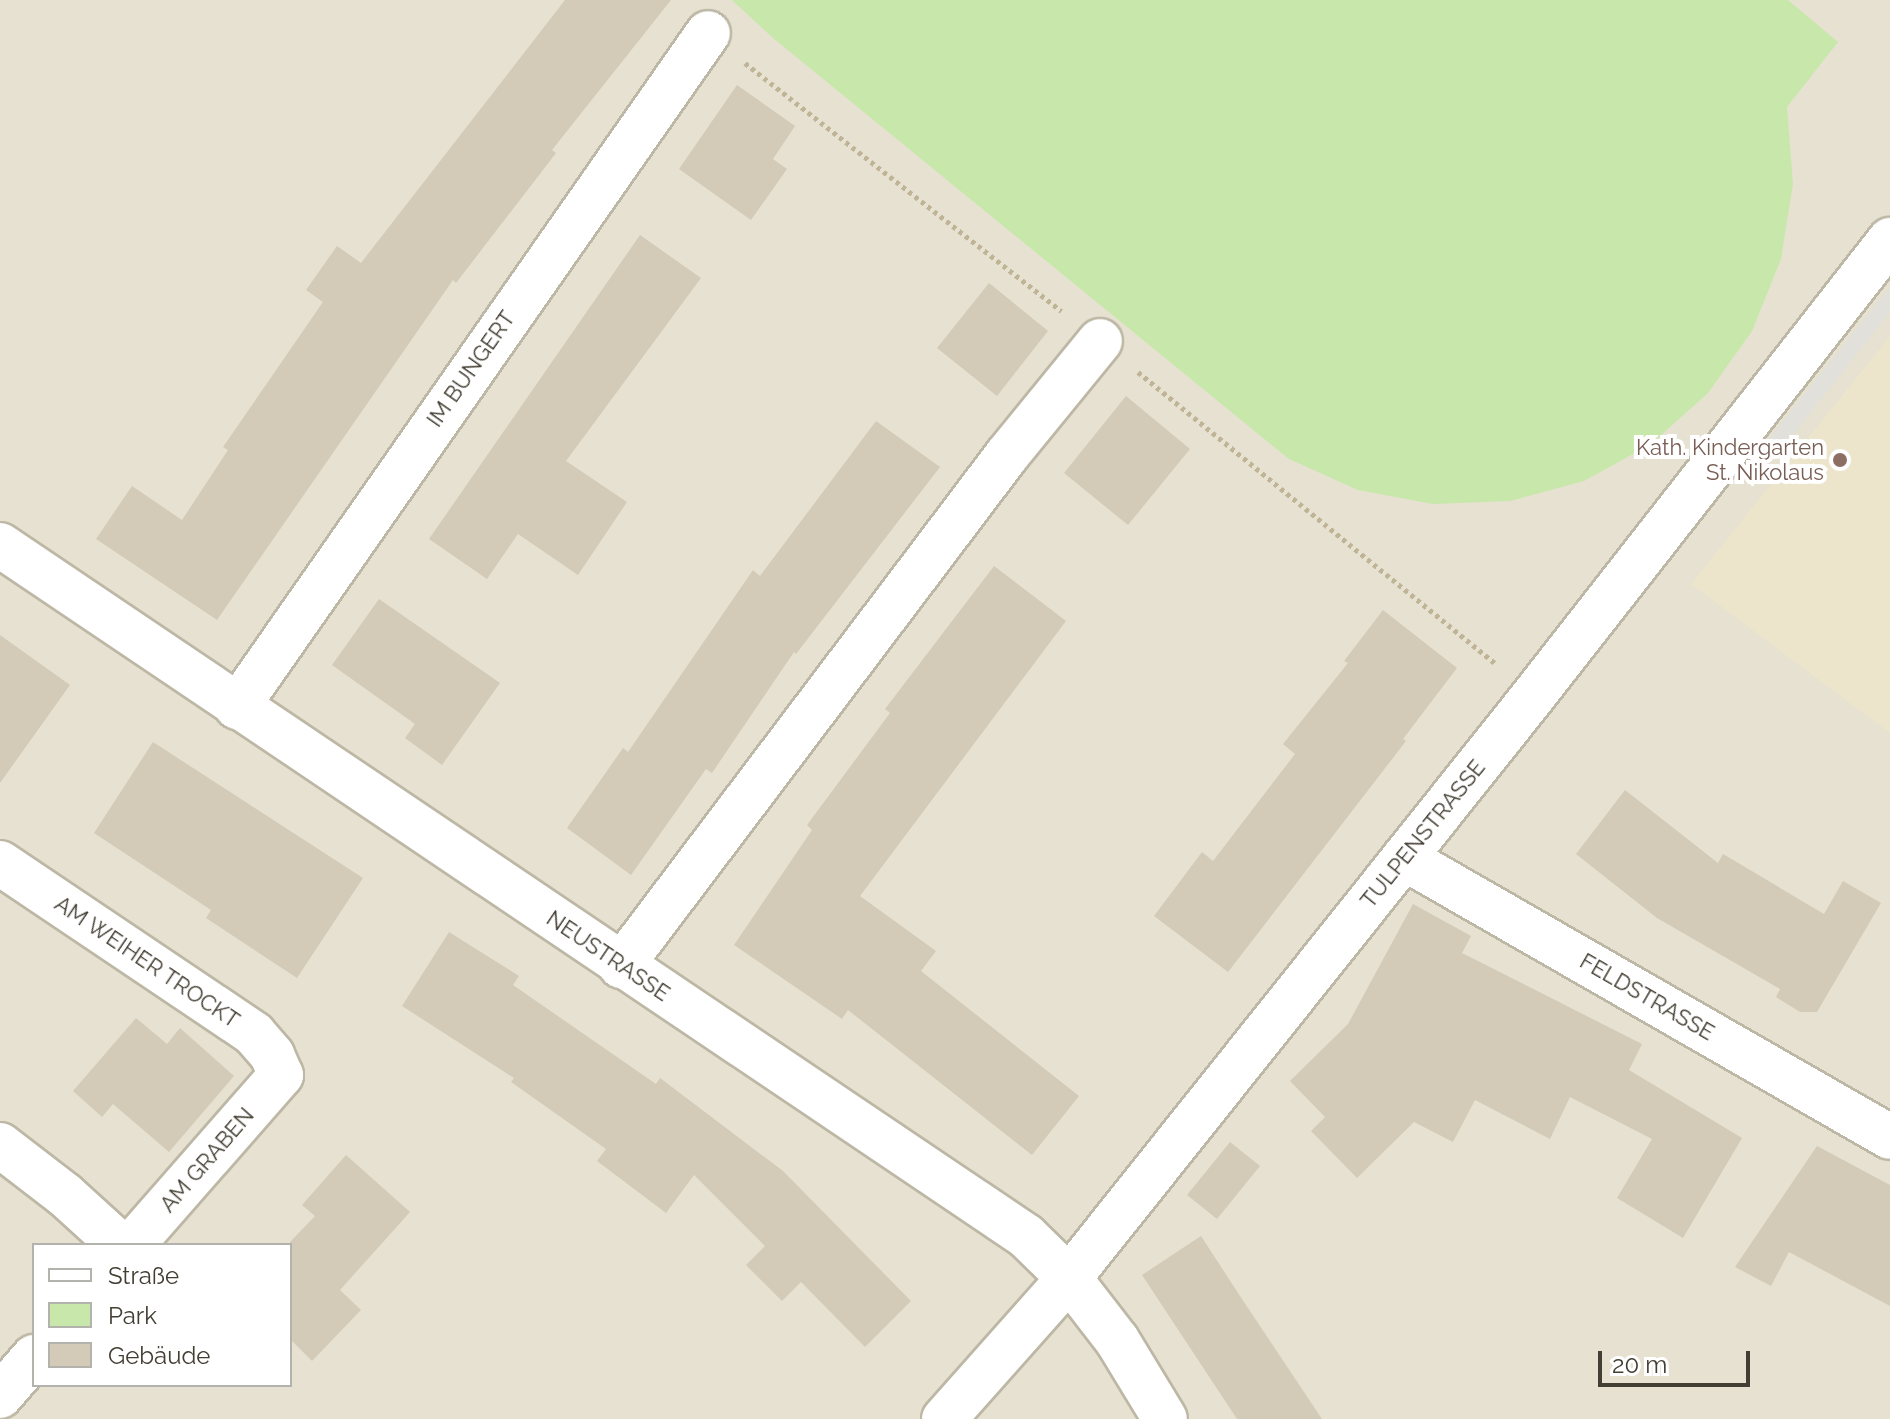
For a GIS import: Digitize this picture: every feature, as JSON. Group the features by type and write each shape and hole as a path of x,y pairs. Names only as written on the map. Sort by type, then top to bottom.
{"street":[{"name":"IM BUNGERT","path":"237,707 708,33"},
{"name":"TULPENSTRASSE","path":"944,1419 1069,1278 1890,240"},
{"path":"621,966 1007,455 1100,341"},
{"name":"NEUSTRASSE","path":"0,545 1026,1236 1069,1278 1117,1340 1165,1419"},
{"name":"FELDSTRASSE","path":"1404,858 1890,1137"},
{"name":"AM WEIHER TROCKT","path":"0,863 254,1034 272,1055 281,1075"},
{"name":"AM GRABEN","path":"134,1243 281,1075"},
{"path":"0,1145 65,1195 118,1243"},
{"path":"0,1396 32,1359"}],"shaded area":[{"path":"0,0 1890,0 1890,1419 0,1419"},
{"path":"1890,287 1890,312 1777,455 1762,447"},
{"name":"Kath. Kindergarten St. Nikolaus","path":"1890,336 1890,733 1691,584"}],"green space":[{"path":"732,0 1788,0 1838,42 1787,107 1793,184 1781,259 1752,331 1708,393 1651,444 1584,481 1510,501 1433,504 1358,490 1289,459 773,38"}],"building":[{"path":"565,0 671,0 552,150 556,153 456,283 453,280 217,620 96,539 132,486 182,520 228,450 223,447 323,302 306,290 337,246 361,263"},
{"path":"737,85 795,126 773,159 787,169 751,220 679,169"},
{"path":"640,235 701,278 566,461 627,502 578,575 518,534 487,579 429,539"},
{"path":"989,283 1048,331 997,396 937,348"},
{"path":"1126,396 1190,449 1128,525 1064,473"},
{"path":"876,421 940,467 796,654 794,652 712,773 706,769 631,875 567,828 623,748 628,752 753,570 760,576"},
{"path":"994,566 1066,621 860,896 936,951 921,971 1079,1096 1032,1155 848,1010 842,1019 734,945 812,830 807,825 890,713 885,709"},
{"path":"379,599 500,683 442,765 405,738 415,724 332,665"},
{"path":"1383,610 1457,668 1403,739 1406,741 1228,972 1154,916 1202,852 1213,861 1295,754 1283,744 1348,663 1344,661"},
{"path":"0,635 70,685 0,783"},
{"path":"153,742 363,878 297,978 206,918 211,910 94,833"},
{"path":"1625,790 1718,863 1723,854 1824,914 1843,881 1881,903 1817,1012 1800,1012 1776,997 1780,989 1657,918 1576,854"},
{"path":"1413,904 1471,936 1462,953 1642,1044 1629,1070 1742,1138 1683,1238 1617,1198 1652,1139 1570,1097 1550,1139 1475,1100 1453,1142 1414,1122 1357,1178 1311,1131 1325,1117 1290,1081 1348,1024"},
{"path":"449,932 519,976 513,985 656,1084 660,1078 783,1171 911,1301 865,1347 801,1282 782,1301 746,1265 765,1246 694,1175 666,1213 597,1161 606,1149 511,1082 514,1078 402,1006"},
{"path":"136,1018 167,1044 180,1028 234,1076 169,1152 113,1104 102,1117 73,1091"},
{"path":"1230,1142 1260,1166 1217,1219 1187,1195"},
{"path":"1817,1146 1890,1185 1890,1306 1789,1252 1771,1286 1735,1267"},
{"path":"346,1155 410,1212 340,1290 361,1310 312,1361 292,1341 290,1242 315,1216 302,1205"},
{"path":"1201,1236 1322,1419 1237,1419 1142,1275"}],"place":[{"name":"Kath. Kindergarten St. Nikolaus","path":"1840,460"}]}
